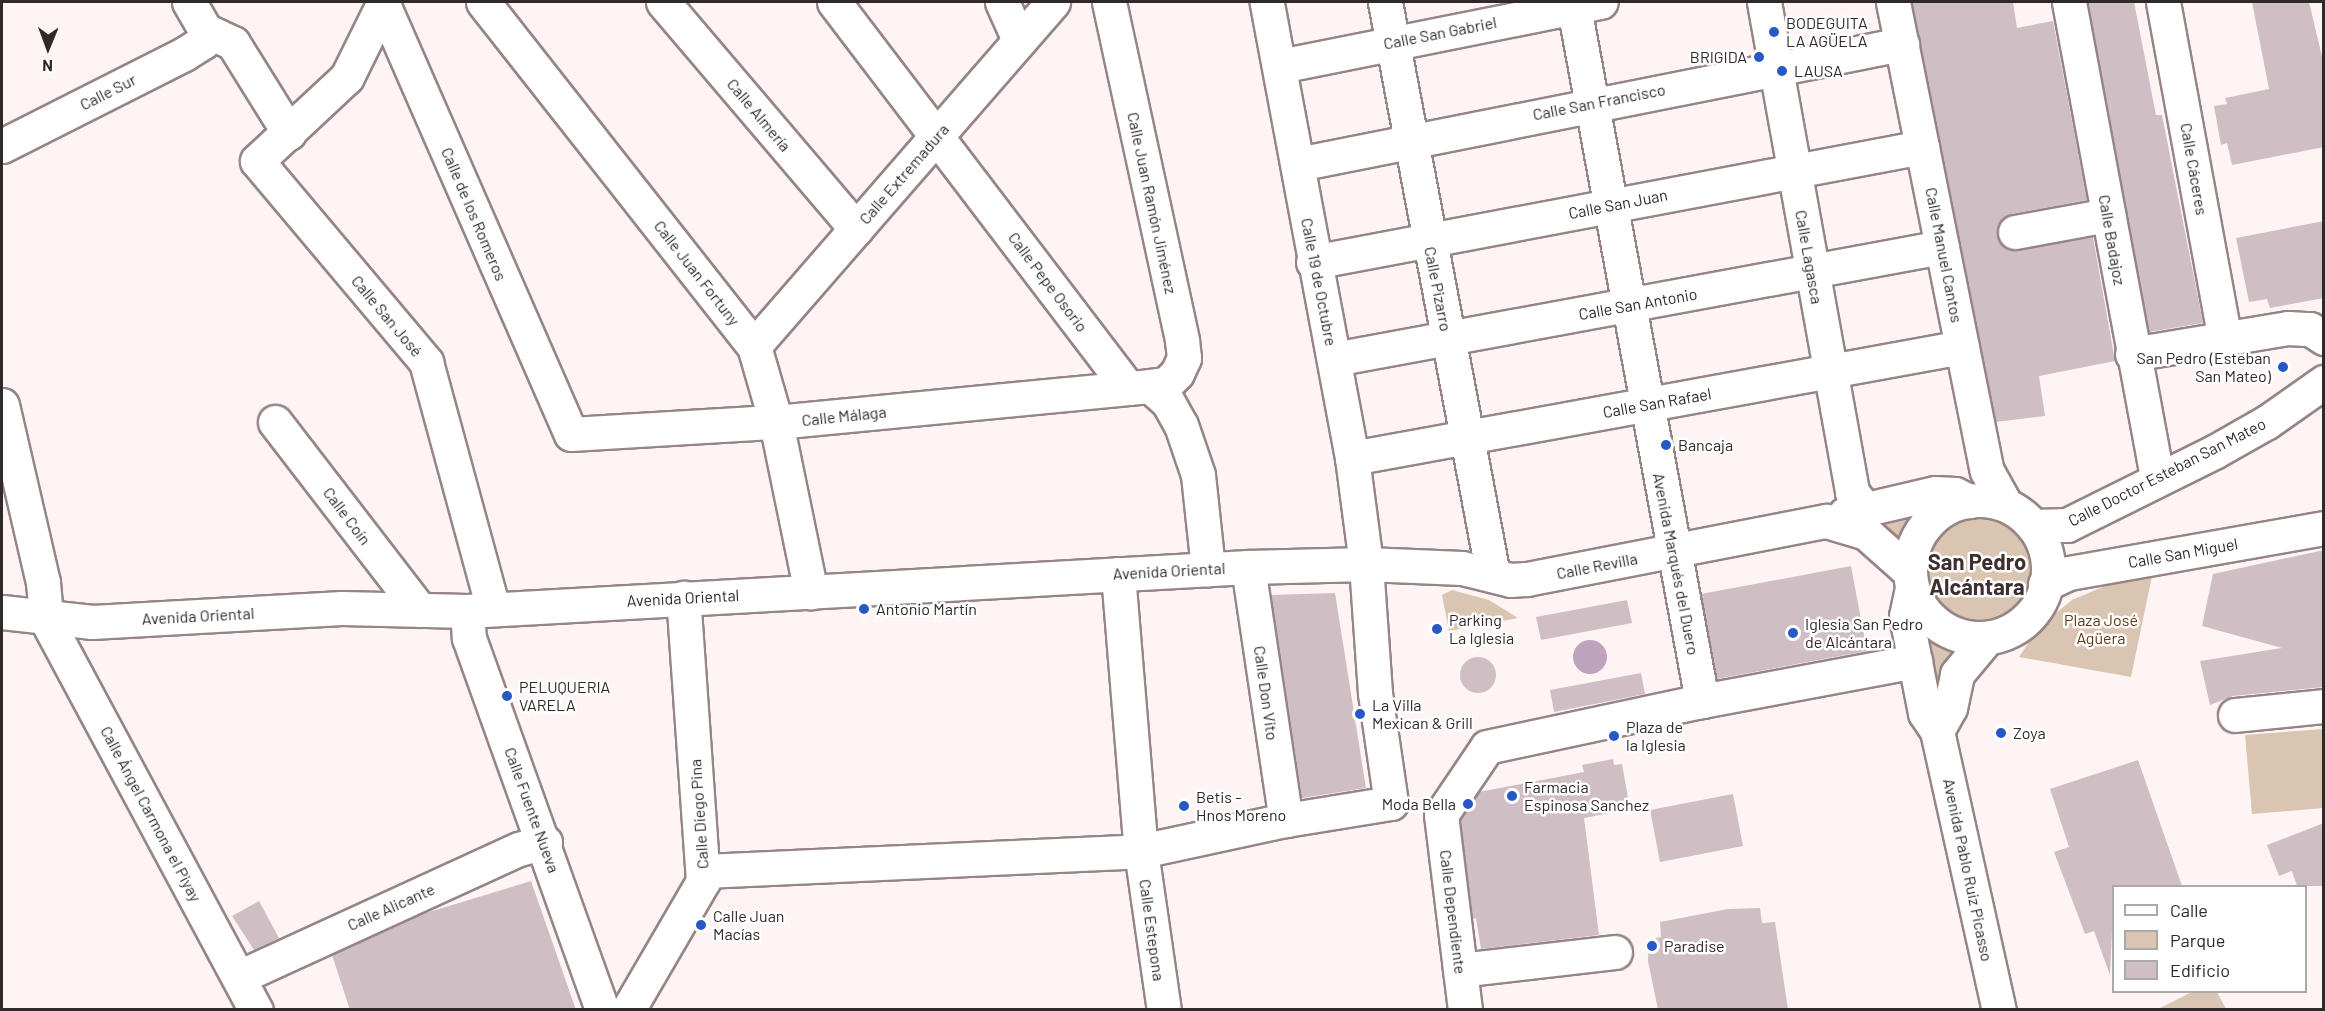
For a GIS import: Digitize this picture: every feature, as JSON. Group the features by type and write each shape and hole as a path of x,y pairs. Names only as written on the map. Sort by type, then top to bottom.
{"street":[{"path":"189,2 205,30 233,42 289,133 347,76 384,3"},
{"name":"Calle Juan Fortuny","path":"483,2 754,346 776,422 811,592"},
{"name":"Calle Almería","path":"663,2 856,229"},
{"name":"Calle Pepe Osorio","path":"834,2 1139,387 1168,402 1180,424 1198,475 1208,569"},
{"path":"1002,2 1019,40"},
{"name":"Calle Extremadura","path":"754,346 1053,2"},
{"name":"Calle Juan Ramón Jiménez","path":"1109,2 1184,358 1177,373 1166,384 1139,387"},
{"name":"Calle 19 de Octubre","path":"1267,2 1298,164 1313,262 1352,458 1366,564"},
{"name":"Calle Pizarro","path":"1385,2 1493,575"},
{"name":"Calle Lagasca","path":"1764,2 1852,492 1864,508"},
{"name":"Calle Manuel Cantos","path":"1893,2 1987,471 2005,504"},
{"name":"Calle Badajoz","path":"2069,2 2132,354 2157,478"},
{"name":"Calle Cáceres","path":"2163,2 2224,336"},
{"name":"Calle de los Romeros","path":"384,3 564,424"},
{"name":"Calle San Gabriel","path":"1280,66 1583,3"},
{"name":"Avenida Marqués del Duero","path":"1583,3 1591,104 1702,701"},
{"name":"Calle Sur","path":"2,146 184,54 203,42 205,30"},
{"name":"Calle San Francisco","path":"1298,164 1775,67 1902,44"},
{"name":"Calle San José","path":"289,133 256,161 426,362 480,610"},
{"name":"Calle San Juan","path":"1313,262 1794,168 1922,147"},
{"path":"2015,232 2108,215"},
{"name":"Calle San Antonio","path":"1334,359 1942,247"},
{"path":"2132,354 2224,336 2288,328 2310,329 2324,338"},
{"name":"Calle San Rafael","path":"1352,458 1962,347"},
{"name":"Calle Doctor Esteban San Mateo","path":"2035,526 2067,525 2267,422 2324,382"},
{"name":"Calle Málaga","path":"564,424 571,434 583,436 776,422 1139,387"},
{"path":"2,405 43,582 46,619"},
{"name":"Calle Coín","path":"275,422 420,610"},
{"name":"Calle Revilla","path":"1366,564 1462,568 1527,579 1826,521 1864,508 1935,493 1955,494 1970,502"},
{"path":"1937,731 1950,708 1957,674 1987,638 2024,621 2039,601 2045,585 2048,553 2035,526 2005,504 1970,502 1948,508 1929,521 1912,548 1910,579 1918,604 1934,622 1954,634 1987,638"},
{"name":"Calle Revilla","path":"1826,521 1866,533 1910,579"},
{"name":"Calle San Miguel","path":"2045,585 2069,573 2324,528"},
{"path":"704,871 1141,851 1286,820 1390,803 1375,693 1366,564"},
{"name":"Avenida Oriental","path":"2,612 46,619 92,622 342,608 480,610 1208,569 1366,564"},
{"name":"Calle Don Vito","path":"1248,567 1286,820"},
{"name":"Calle Estepona","path":"1118,574 1141,851 1164,1010"},
{"name":"Avenida Pablo Ruiz Picasso","path":"1910,579 1906,616 1925,713 1937,731 1999,1010"},
{"name":"Calle Diego Pina","path":"628,1010 703,881 683,598"},
{"name":"Calle Fuente Nueva","path":"480,610 469,638 545,842 602,1010"},
{"name":"Calle Ángel Carmona el Piyay","path":"46,619 256,1010"},
{"path":"1702,701 1915,661"},
{"name":"Calle Dependiente","path":"1465,1010 1441,815 1487,747 1702,701"},
{"path":"2235,715 2324,706"},
{"name":"Calle Alicante","path":"239,976 519,849 545,842"},
{"path":"1460,970 1616,952"}],"green space":[{"path":"1924,509 1902,548 1868,520"},
{"path":"1977,516 1998,520 2016,532 2028,550 2032,571 2028,592 2016,610 1998,622 1977,626 1956,622 1938,610 1926,592 1922,571 1926,550 1938,532 1956,520"},
{"name":"Plaza José Agüera","path":"2152,576 2131,677 2019,657 2039,627 2072,600 2112,583"},
{"path":"1452,590 1489,600 1518,618 1449,631 1442,595"},
{"path":"1925,628 1962,645 1937,691"},
{"path":"2323,729 2323,808 2252,814 2245,735"},
{"path":"2190,993 2218,993 2226,1009 2158,1009"}],"shaded area":[{"path":"1590,640 1602,645 1607,657 1602,669 1590,674 1578,669 1573,657 1578,645"}],"building":[{"path":"1912,2 2013,2 2017,28 2053,21 2087,200 2011,214 1998,225 1997,236 2008,249 2018,250 2093,237 2115,361 2039,376 2045,416 1996,422"},
{"path":"2088,2 2134,2 2156,115 2162,115 2203,323 2149,332"},
{"path":"2252,2 2309,2 2324,65 2324,147 2232,165 2227,143 2221,145 2214,106 2227,104 2225,98 2269,89"},
{"path":"2324,221 2324,298 2270,308 2267,299 2249,302 2236,238"},
{"path":"2324,550 2324,687 2233,696 2210,705 2200,661 2282,648 2202,626 2213,574"},
{"name":"Iglesia San Pedro de Alcántara","path":"1851,566 1867,651 1717,679 1701,594"},
{"path":"1335,593 1366,788 1302,798 1271,595"},
{"path":"1627,600 1632,623 1541,640 1536,617"},
{"path":"1478,657 1491,662 1496,675 1491,688 1478,693 1465,688 1460,675 1465,662"},
{"path":"1641,673 1645,694 1554,712 1550,690"},
{"path":"1613,759 1614,765 1622,764 1630,809 1584,818 1599,935 1481,949 1476,918 1473,919 1460,820 1479,792 1584,772 1582,765"},
{"path":"2138,760 2182,885 2112,885 2110,975 2094,931 2085,934 2054,852 2069,847 2050,789"},
{"path":"1733,794 1743,846 1660,862 1650,810"},
{"path":"2324,823 2324,886 2297,885 2292,871 2279,876 2267,845"},
{"path":"531,881 576,1010 350,1010 332,955 419,915"},
{"path":"259,901 279,938 254,950 232,916"},
{"path":"1760,908 1762,923 1775,922 1788,1010 1658,1010 1648,961 1649,940 1661,937 1660,922 1728,909"}],"place":[{"name":"BODEGUITA LA AGÜELA","path":"1774,32"},
{"name":"BRIGIDA","path":"1759,57"},
{"name":"LAUSA","path":"1782,71"},
{"name":"San Pedro (Esteban San Mateo)","path":"2283,367"},
{"name":"Bancaja","path":"1666,445"},
{"name":"Antonio Martín","path":"864,609"},
{"name":"Parking La Iglesia","path":"1437,629"},
{"name":"Iglesia San Pedro de Alcántara","path":"1793,633"},
{"name":"PELUQUERIA VARELA","path":"507,696"},
{"name":"La Villa Mexican & Grill","path":"1360,714"},
{"name":"Zoya","path":"2001,733"},
{"name":"Plaza de la Iglesia","path":"1614,736"},
{"name":"Farmacia Espinosa Sanchez","path":"1512,796"},
{"name":"Moda Bella","path":"1468,804"},
{"name":"Betis - Hnos Moreno","path":"1184,806"},
{"name":"Calle Juan Macías","path":"701,925"},
{"name":"Paradise","path":"1652,946"}],"district":[{"name":"San Pedro Alcántara","path":"1977,574"}]}
